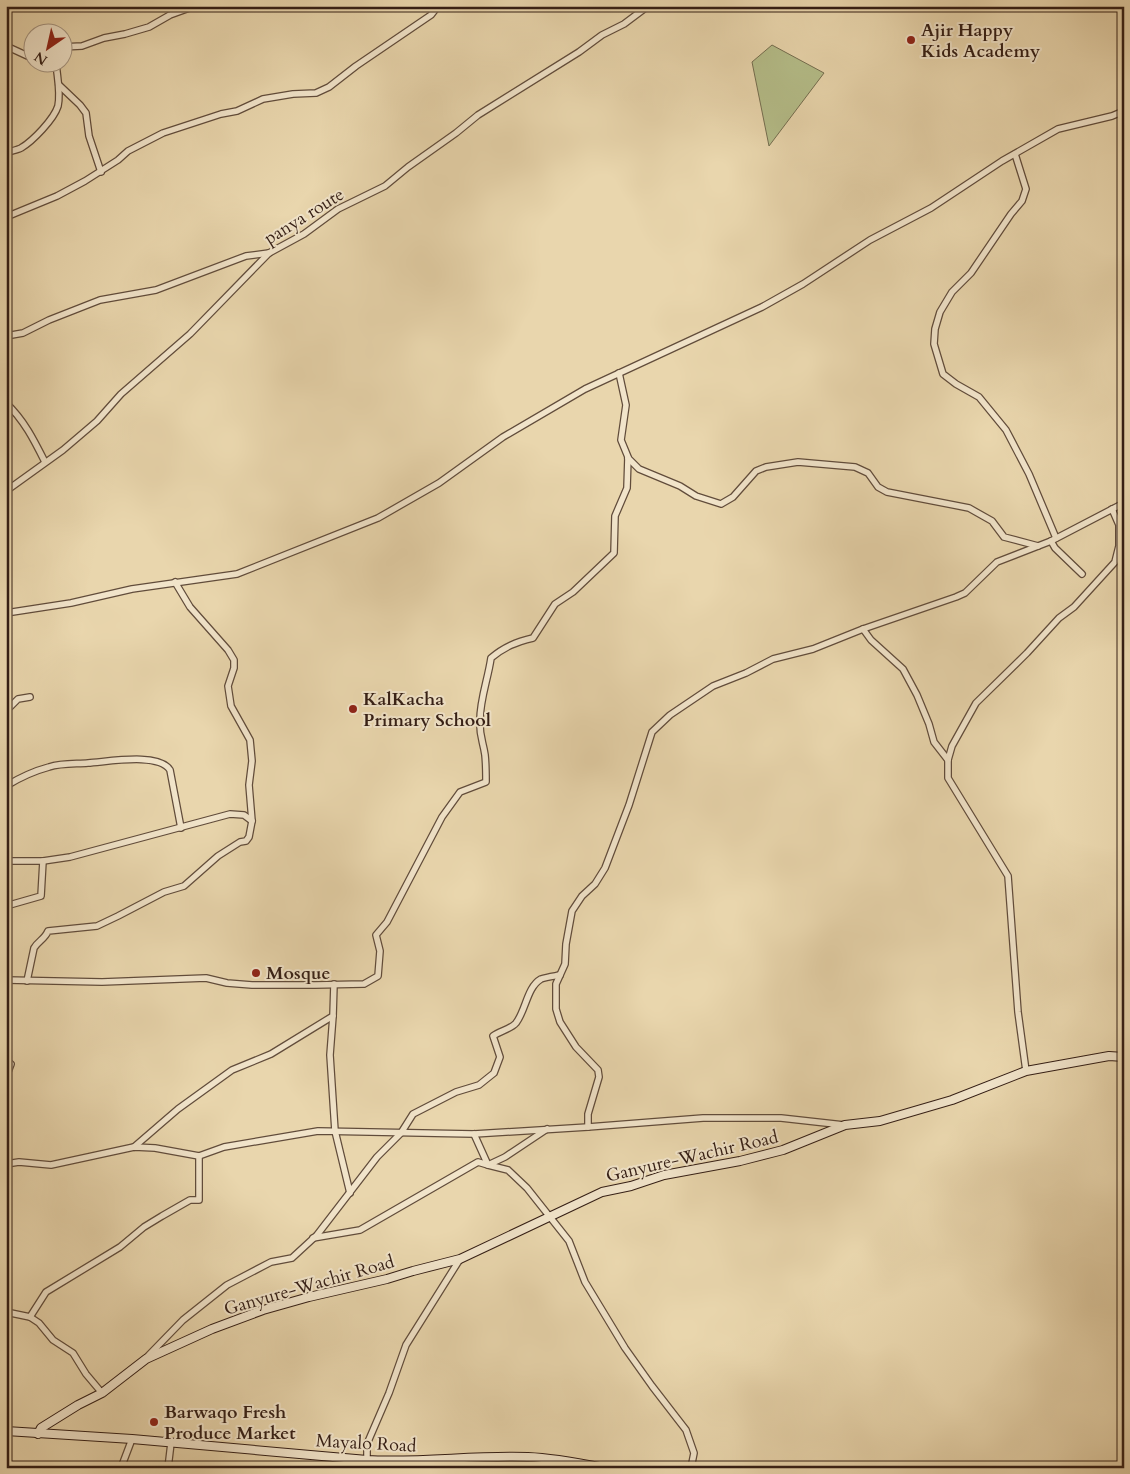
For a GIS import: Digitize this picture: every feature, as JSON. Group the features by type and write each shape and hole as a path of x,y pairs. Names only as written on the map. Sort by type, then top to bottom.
{"street":[{"path":"72,46 82,46 104,38 149,27 170,15 194,6"},
{"path":"6,217 57,196 101,172 128,151 164,133 221,114 237,111 263,99 293,94 316,93 329,87 430,15 438,6"},
{"name":"panya route","path":"6,491 63,450 97,421 122,394 190,334 269,253 304,234 338,209 385,186 478,115 579,52 602,35 624,24 648,6"},
{"path":"6,46 22,53"},
{"path":"6,152 21,148 44,129 58,107 57,72"},
{"path":"59,85 86,113 89,136 101,172"},
{"path":"6,613 175,582 237,574 378,518 439,483 503,437 585,389 762,307 803,284 870,240 931,208 1058,129 1112,116 1124,111"},
{"path":"1015,154 1026,189 1022,201 971,273 952,292 940,312 935,329 934,344 943,374 979,397 1006,430 1029,474 1054,540 1055,548 1082,574"},
{"path":"6,336 23,333 49,320 100,300 156,290 246,256 269,253"},
{"path":"6,980 102,982 206,978 228,983 252,985 364,984 378,976 380,951 376,935 387,922 442,817 460,792 486,782 485,755 480,736 480,718 482,695 491,658 511,644 533,638 555,604 573,592 614,553 615,516 627,488 628,458 621,440 626,405 619,373"},
{"path":"6,403 16,412 28,428 46,462"},
{"path":"628,458 639,469 680,486 696,496 721,504 733,496 756,471 766,467 806,462 855,467 868,473 878,488 887,492 969,508 992,521 1004,537 1038,546"},
{"path":"588,1127 588,1114 599,1077 598,1070 576,1047 560,1022 556,1009 556,984 565,964 566,944 572,910 582,896 595,884 605,868 629,805 652,732 670,715 713,686 746,674 773,659 813,650 863,629 965,593 997,562 1054,540 1124,503"},
{"path":"1026,1071 1018,1012 1008,876 986,837 948,778 948,760 952,746 976,703 1059,618 1074,607 1115,562 1119,525 1112,509"},
{"path":"28,981 34,948 37,943 45,938 48,931 97,926 164,892 184,886 218,856 249,837 252,821 250,784 252,761 250,740 230,706 228,686 234,660 228,650 190,607 175,582"},
{"path":"863,629 871,640 903,668 920,702 934,742 948,760"},
{"path":"6,711 18,699 30,697"},
{"path":"6,786 40,769 52,766 120,760 146,760 162,763 167,765 170,770 181,828"},
{"path":"6,861 43,861 70,857 230,814 244,815 252,821"},
{"path":"6,906 41,896 43,861"},
{"path":"146,1359 183,1320 227,1285 271,1262 292,1258 314,1238 377,1157 401,1133 413,1114 456,1092 478,1085 494,1073 500,1057 494,1036 500,1031 512,1027 517,1022 537,982 561,975"},
{"path":"334,984 330,1055 335,1131 350,1193"},
{"path":"134,1146 178,1109 232,1070 271,1054 333,1016"},
{"name":"Ganyure-Wachir Road","path":"38,1434 40,1428 119,1382 146,1359 212,1329 263,1310 309,1297 387,1279 460,1259 602,1192 664,1176 740,1161 783,1150 845,1125 880,1121 952,1100 1026,1071 1108,1056 1124,1057"},
{"path":"6,1060 11,1064 6,1077"},
{"path":"6,1164 19,1162 51,1165 134,1146 199,1156 224,1147 335,1131 474,1134 703,1118 781,1118 845,1125"},
{"path":"488,1165 505,1157 549,1128"},
{"path":"474,1134 488,1165"},
{"path":"30,1317 46,1292 120,1247 144,1227 162,1216 190,1200 199,1200 199,1156"},
{"path":"314,1238 360,1230 478,1162 508,1170 526,1188 569,1242 585,1282 625,1348 686,1430 694,1452 691,1468"},
{"path":"366,1464 367,1444 389,1393 406,1345 460,1259"},
{"path":"6,1312 30,1317 39,1323 54,1340 73,1353 86,1374 102,1393"},
{"name":"Mayalo Road","path":"6,1431 132,1439 366,1464 528,1457 576,1462 604,1468"},
{"path":"121,1468 132,1439"},
{"path":"168,1468 171,1443"}],"green space":[{"path":"772,45 824,73 769,146 752,62"}],"place":[{"name":"Ajir Happy Kids Academy","path":"911,40"},
{"name":"KalKacha Primary School","path":"353,709"},
{"name":"Mosque","path":"256,973"},
{"name":"Barwaqo Fresh Produce Market","path":"154,1422"}]}
